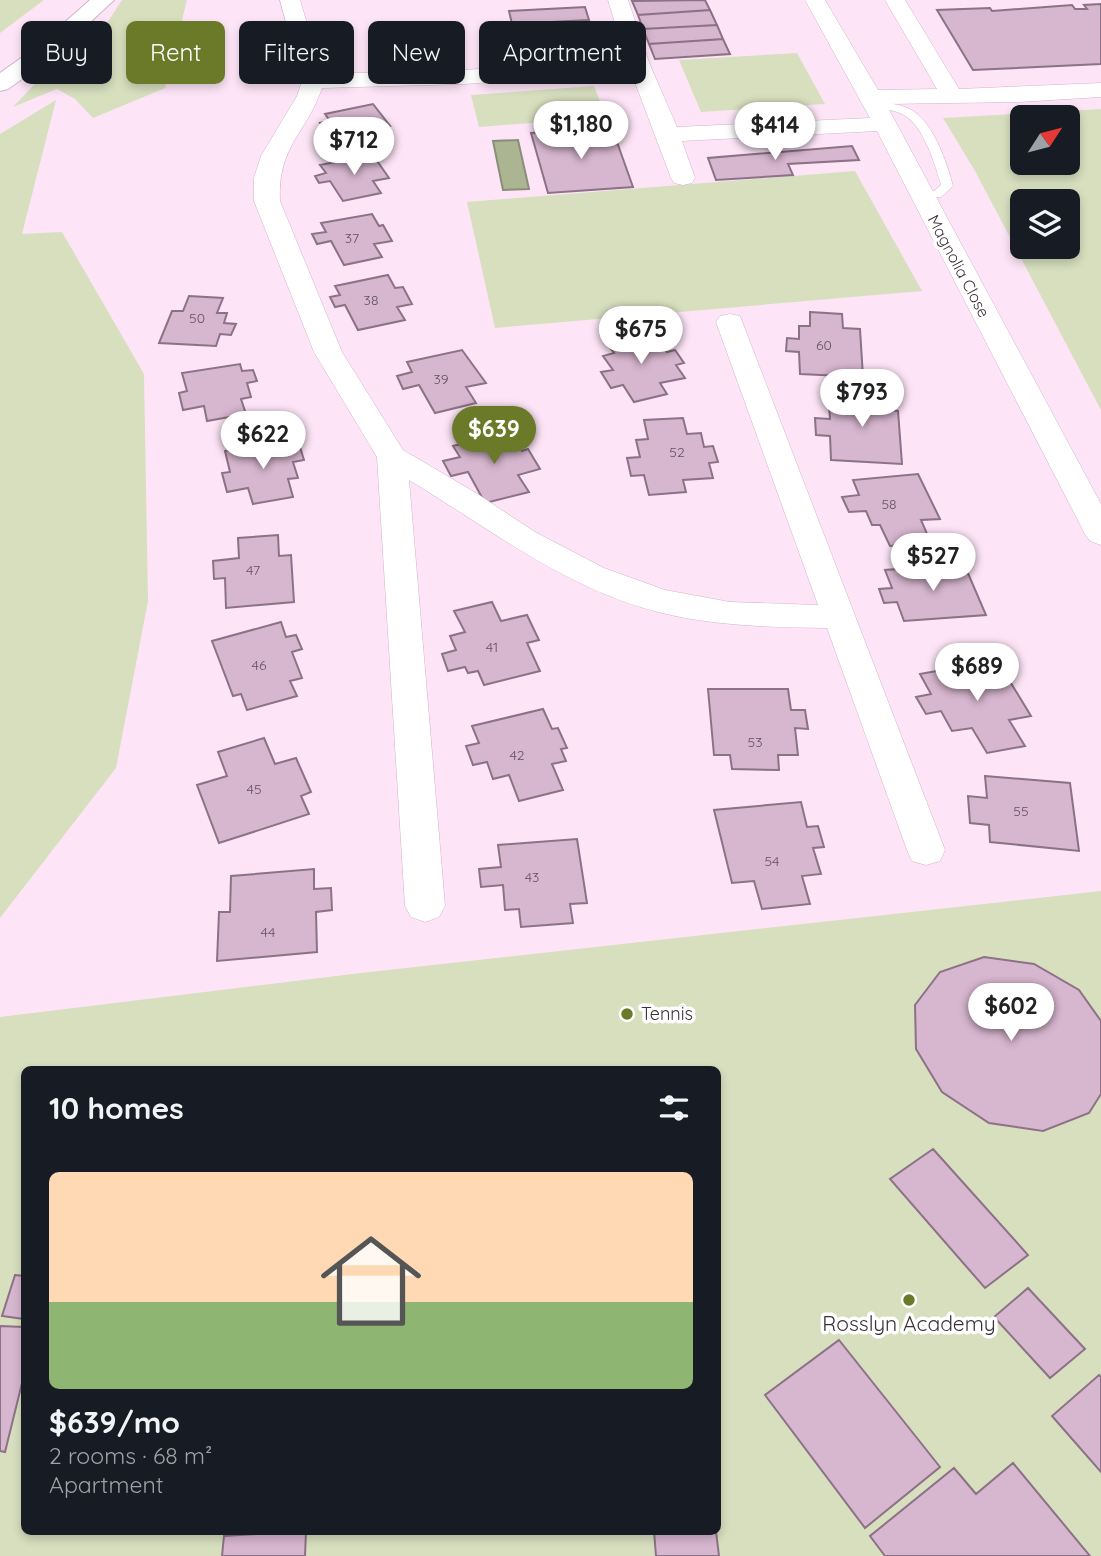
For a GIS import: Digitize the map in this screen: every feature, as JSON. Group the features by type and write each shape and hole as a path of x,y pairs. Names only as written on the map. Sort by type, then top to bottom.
{"main road":[{"path":"0,84 46,51 103,0"}],"street":[{"path":"290,0 296,21"},
{"path":"618,0 625,21"},
{"name":"Magnolia Close","path":"815,0 876,109 1101,534"},
{"path":"895,0 952,96"},
{"path":"354,80 479,76"},
{"path":"646,82 683,178"},
{"path":"312,84 308,96 273,156 266,178 267,201 328,352 392,457 425,906"},
{"path":"668,135 876,109 952,96 1101,90"},
{"path":"730,322 837,617 926,850"},
{"path":"392,457 465,500 524,540 592,576 660,601 730,614 837,617"}],"shaded area":[{"path":"0,0 44,0 0,33"},
{"path":"122,0 187,0 182,21 126,21 126,84 166,84 165,88 93,118 75,99 57,89 13,107 35,84 112,84 112,21 109,20"},
{"path":"797,53 825,104 701,112 679,60"},
{"path":"594,86 606,117 479,127 471,95"},
{"path":"56,100 22,234 62,232 144,374 148,601 116,768 0,918 0,134"},
{"path":"1101,109 1101,410 1021,259 1080,259 1080,189 1010,189 1010,237 943,118 1010,114 1010,175 1080,175 1080,110"},
{"path":"518,140 529,189 503,190 493,141"},
{"path":"855,171 922,291 495,328 467,202"},
{"name":"Rosslyn Academy","path":"1101,891 1101,1556 0,1556 0,1017 361,973"}],"building":[{"path":"705,0 710,10 638,15 632,1"},
{"path":"1101,4 1101,64 973,70 937,10 990,8 992,11 1072,5 1075,9 1087,9 1084,5"},
{"path":"585,7 589,20 511,21 509,11"},
{"path":"710,10 717,25 646,29 646,21 640,21 638,15"},
{"path":"717,25 723,39 649,44 646,29"},
{"path":"723,39 730,54 655,59 649,44"},
{"path":"373,104 390,126 377,129 385,140 349,147 336,130 326,132 320,123 330,121 325,114"},
{"path":"612,128 633,187 548,193 531,133"},
{"path":"852,146 859,160 788,164 793,175 716,180 708,158"},
{"path":"373,155 389,178 373,181 381,193 343,201 330,181 319,183 315,176 326,173 320,165"},
{"path":"372,214 379,226 383,225 392,241 374,244 382,257 344,265 331,241 317,244 312,234 326,232 321,223"},
{"path":"388,275 395,288 403,287 412,304 397,307 405,320 358,330 345,305 335,307 330,297 340,295 335,286"},
{"path":"189,296 223,298 217,313 227,313 224,323 236,324 231,335 220,334 216,346 159,343 172,311 183,311"},
{"path":"810,312 842,314 843,328 860,329 863,377 800,374 799,352 786,351 787,338 799,339 799,326 810,326"},
{"path":"637,330 647,344 659,341 667,352 675,350 684,363 676,365 685,378 660,383 667,394 634,402 623,385 611,388 601,372 613,370 603,356 614,353 603,338"},
{"path":"462,350 486,383 466,387 476,403 435,413 419,385 403,389 397,376 412,372 407,362"},
{"path":"240,364 242,371 253,370 257,381 247,383 251,397 241,399 246,414 207,421 204,406 183,410 179,393 187,391 182,373"},
{"path":"843,388 879,390 880,409 898,411 902,464 831,460 830,436 816,435 815,418 830,419 829,406 844,407"},
{"path":"683,418 687,434 701,433 704,447 713,446 718,462 709,463 713,478 683,480 686,492 649,495 644,475 631,476 627,458 640,457 636,440 648,439 644,420"},
{"path":"511,432 522,451 528,449 540,469 518,475 529,492 485,503 468,472 451,476 443,461 460,457 453,446"},
{"path":"286,441 288,450 300,447 304,460 293,462 298,478 288,479 293,497 253,504 248,488 227,492 222,473 230,472 225,451"},
{"path":"918,474 940,519 921,520 931,543 890,546 880,525 872,525 866,511 849,512 842,497 859,495 853,480"},
{"path":"278,535 279,556 291,555 294,602 226,608 225,578 214,579 213,561 239,558 238,538"},
{"path":"964,564 986,615 904,621 897,602 884,603 879,589 892,588 885,570"},
{"path":"492,602 501,621 527,615 539,640 527,643 540,671 484,685 478,671 468,673 465,667 448,671 442,654 456,650 450,636 465,632 454,611"},
{"path":"281,622 286,637 296,635 302,649 292,652 302,678 290,681 297,696 247,710 241,694 233,696 212,641"},
{"path":"997,660 1031,716 1009,720 1025,746 987,753 972,728 952,731 941,711 926,714 916,697 931,694 920,674"},
{"path":"708,689 788,689 791,710 805,710 808,729 795,728 798,755 778,755 779,770 732,769 730,755 714,755"},
{"path":"543,709 552,729 558,728 567,748 561,749 566,761 552,764 563,790 519,801 509,775 493,779 487,762 473,765 466,746 479,743 472,726"},
{"path":"264,738 275,764 296,758 311,792 301,796 309,814 219,843 197,785 227,776 218,752"},
{"path":"985,776 1070,783 1079,851 990,842 989,825 970,823 968,796 987,798"},
{"path":"801,802 807,827 818,826 824,847 813,848 821,874 802,876 810,904 762,909 754,881 732,883 714,810"},
{"path":"577,839 587,903 570,904 573,923 521,927 519,909 505,910 503,885 481,887 479,869 501,867 498,845"},
{"path":"314,869 314,889 331,888 332,910 316,912 317,952 217,961 219,912 230,912 231,876"},
{"path":"984,957 1034,964 1079,990 1101,1021 1101,1094 1089,1113 1043,1131 989,1123 942,1092 916,1049 915,1005 940,972"},
{"path":"933,1149 1028,1255 985,1288 890,1179"},
{"path":"15,1275 21,1276 21,1319 2,1316"},
{"path":"1028,1288 1085,1349 1050,1378 994,1317"},
{"path":"0,1326 21,1327 21,1387 5,1452 0,1451"},
{"path":"839,1340 940,1467 865,1528 765,1395"},
{"path":"1099,1375 1101,1377 1101,1472 1052,1416"},
{"path":"1013,1463 1090,1556 885,1556 870,1536 954,1468 976,1494"},
{"path":"306,1535 305,1556 222,1556 224,1536"},
{"path":"654,1535 716,1535 719,1556 656,1556"}],"place":[{"name":"Tennis","path":"627,1014"},
{"name":"Rosslyn Academy","path":"909,1300"}]}
